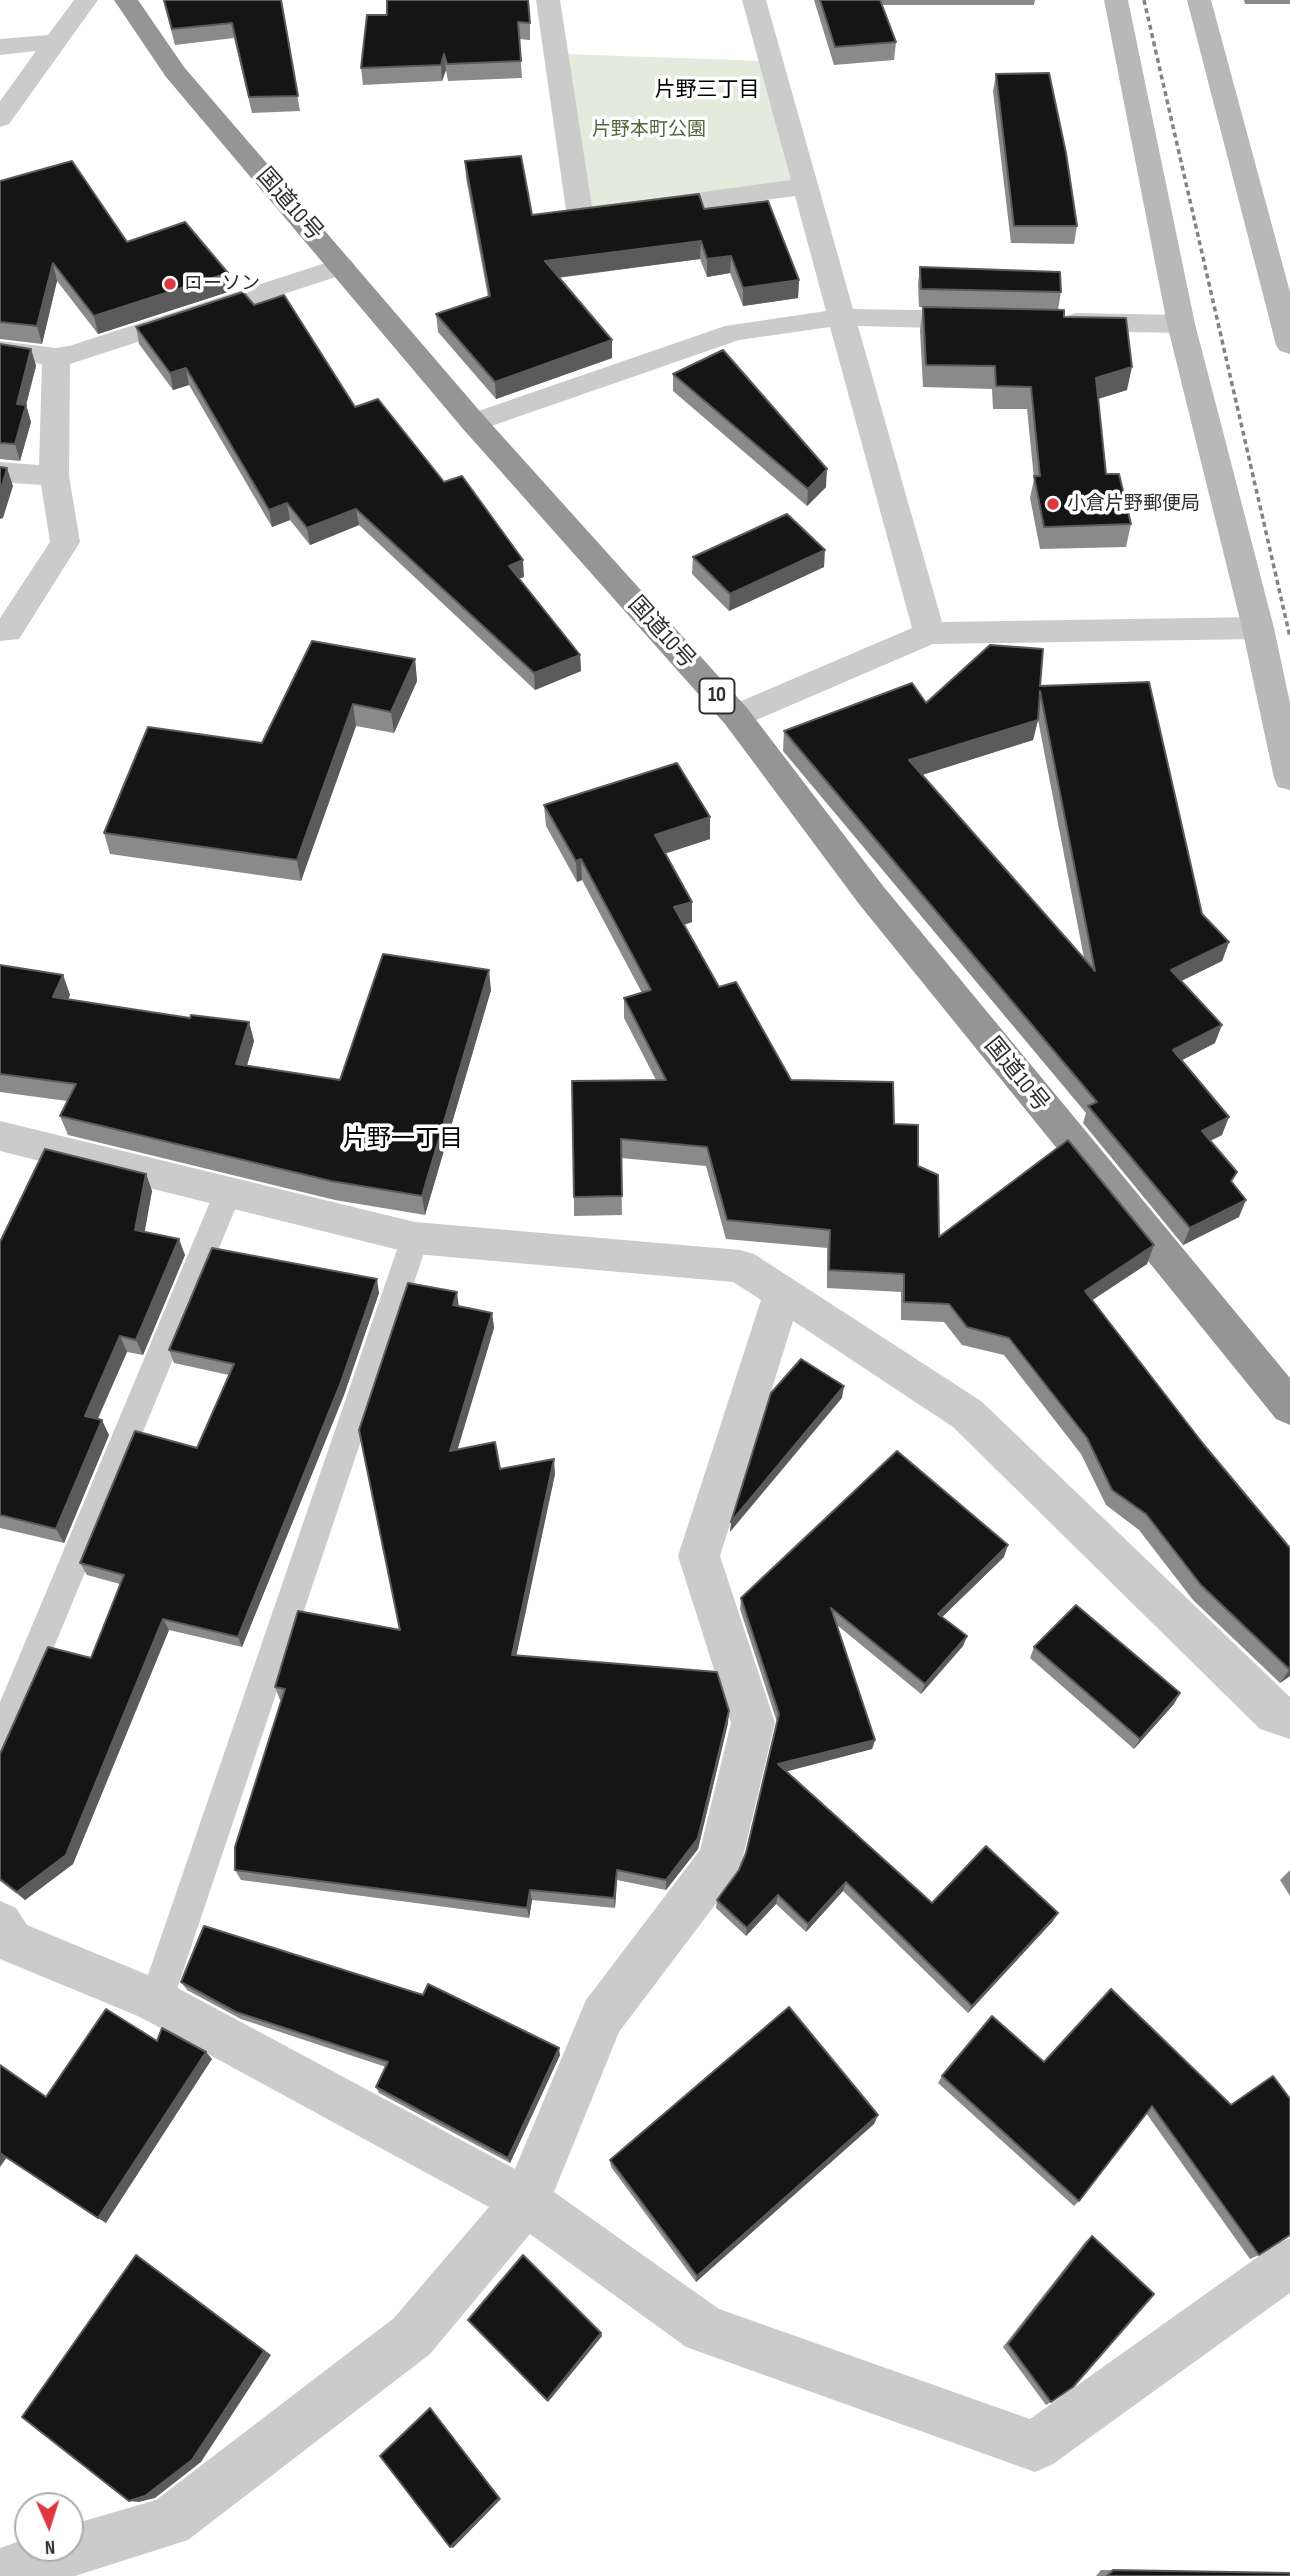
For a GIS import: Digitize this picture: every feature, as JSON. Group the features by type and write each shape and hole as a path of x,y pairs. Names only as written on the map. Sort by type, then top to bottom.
{"highway":[{"name":"国道10号","path":"125,0 175,72 474,423 736,716 888,916 1290,1408"}],"street":[{"path":"0,119 86,0"},
{"path":"548,0 580,216 806,187"},
{"path":"754,0 929,633"},
{"path":"1116,0 1181,324 1258,628 1290,778"},
{"path":"1199,0 1286,318 1290,345"},
{"path":"0,47 56,41"},
{"path":"0,350 56,357 72,355 341,266"},
{"path":"474,423 735,332 843,317 1005,321"},
{"path":"1046,321 1181,324"},
{"path":"0,630 8,631 65,542 54,476 56,357"},
{"path":"0,472 54,476"},
{"path":"736,716 929,633 1258,628"},
{"path":"0,1136 229,1190 295,1210 415,1238 740,1266 967,1414 1275,1714 1290,1718"},
{"path":"7,2576 14,2568 170,2522 412,2336 526,2201 603,2016 720,1861 753,1723 699,1556 782,1293"},
{"path":"0,1924 11,1941 156,2001 526,2201 704,2329 1035,2446 1290,2263"}],"lane":[{"path":"0,1740 229,1190"},
{"path":"156,2001 415,1238"}],"green space":[{"name":"片野本町公園","path":"565,54 764,61 797,182 587,211"}],"building":[{"path":"164,0 281,0 298,96 249,97 232,23 172,29"},
{"path":"387,0 528,0 530,23 518,22 521,61 447,64 444,54 441,65 361,68 367,15 387,15"},
{"path":"820,0 880,0 896,42 835,47"},
{"path":"1049,73 1066,153 1077,226 1014,226 996,74"},
{"path":"521,156 532,215 699,194 704,209 768,201 799,280 743,288 731,256 707,259 701,241 545,261 612,340 495,382 436,314 490,296 465,161"},
{"path":"72,161 127,242 185,222 228,273 94,316 53,263 37,326 0,322 0,181"},
{"path":"920,267 1060,272 1061,292 921,289"},
{"path":"243,292 254,305 284,295 355,407 378,399 444,482 462,476 523,560 509,566 580,655 534,673 356,509 307,528 287,503 269,510 186,368 170,373 136,327"},
{"path":"923,307 1064,310 1064,317 1126,318 1132,367 1096,378 1106,474 1119,474 1131,524 1044,527 1034,476 1040,476 1031,387 996,386 995,366 926,365"},
{"path":"0,344 31,349 17,404 26,405 15,444 0,443"},
{"path":"723,350 827,469 808,489 673,374"},
{"path":"0,467 7,468 0,493"},
{"path":"787,514 825,550 730,594 693,557"},
{"path":"312,641 415,659 391,712 353,704 297,860 104,833 148,727 262,743"},
{"path":"990,645 1043,649 1040,686 1149,682 1202,914 1229,942 1171,970 1222,1025 1173,1050 1229,1117 1202,1131 1237,1172 1231,1181 1246,1200 1190,1228 1088,1106 1097,1102 784,731 912,683 926,703","holes":["1040,691 1095,971 909,760 1038,720"]},
{"path":"677,763 710,817 655,835 692,902 674,907 719,987 736,982 791,1080 893,1082 894,1124 918,1125 918,1166 938,1175 939,1237 1068,1140 1154,1245 1085,1291 1204,1445 1290,1548 1290,1670 1201,1585 1146,1514 1112,1490 1087,1438 1009,1338 967,1327 949,1304 904,1302 904,1274 829,1270 830,1230 727,1220 707,1147 621,1139 622,1196 574,1197 572,1081 666,1080 624,998 651,990 581,859 576,861 544,805"},
{"path":"383,954 489,970 422,1196 331,1181 60,1116 76,1084 0,1074 0,965 63,975 53,997 190,1018 191,1015 249,1022 236,1064 340,1080"},
{"path":"45,1149 146,1174 135,1230 179,1239 136,1340 120,1336 85,1416 102,1420 56,1529 0,1515 0,1242"},
{"path":"212,1248 377,1279 341,1382 238,1637 163,1619 66,1855 17,1892 0,1879 0,1754 48,1647 91,1658 124,1575 80,1563 135,1431 197,1448 234,1364 169,1350"},
{"path":"408,1283 457,1292 453,1305 492,1313 450,1451 495,1442 500,1469 554,1459 512,1655 717,1672 729,1711 698,1838 666,1880 617,1870 614,1898 530,1890 527,1908 235,1870 235,1847 285,1689 275,1687 298,1611 400,1630 359,1430"},
{"path":"801,1359 844,1386 731,1522 771,1393"},
{"path":"897,1451 1008,1545 938,1614 967,1636 925,1684 831,1608 875,1740 778,1764 932,1903 986,1846 1058,1913 972,2006 846,1882 808,1924 778,1895 747,1928 717,1900 739,1870 746,1853 779,1714 741,1598"},
{"path":"1076,1605 1180,1693 1140,1739 1034,1647"},
{"path":"204,1926 423,1995 428,1984 559,2048 508,2158 376,2087 388,2062 236,2012 181,1982"},
{"path":"1111,1989 1231,2105 1273,2076 1290,2099 1290,2235 1259,2255 1152,2106 1079,2201 942,2076 992,2016 1044,2062"},
{"path":"789,2007 878,2115 697,2276 610,2160"},
{"path":"106,2009 157,2041 162,2028 206,2052 98,2218 0,2153 0,2065 46,2097"},
{"path":"1092,2236 1154,2294 1073,2387 1051,2402 1008,2344"},
{"path":"136,2255 264,2351 192,2460 145,2496 129,2501 22,2417"},
{"path":"523,2255 601,2333 547,2400 468,2320"},
{"path":"430,2408 499,2498 450,2547 380,2456"},
{"path":"1113,2570 1290,2573 1290,2576 1107,2576"}],"railway":[{"path":"1144,0 1290,637"}],"place":[{"name":"ローソン","path":"170,284"},
{"name":"小倉片野郵便局","path":"1053,504"}],"district":[{"name":"片野三丁目","path":"707,91"},
{"name":"片野一丁目","path":"403,1140"}]}
